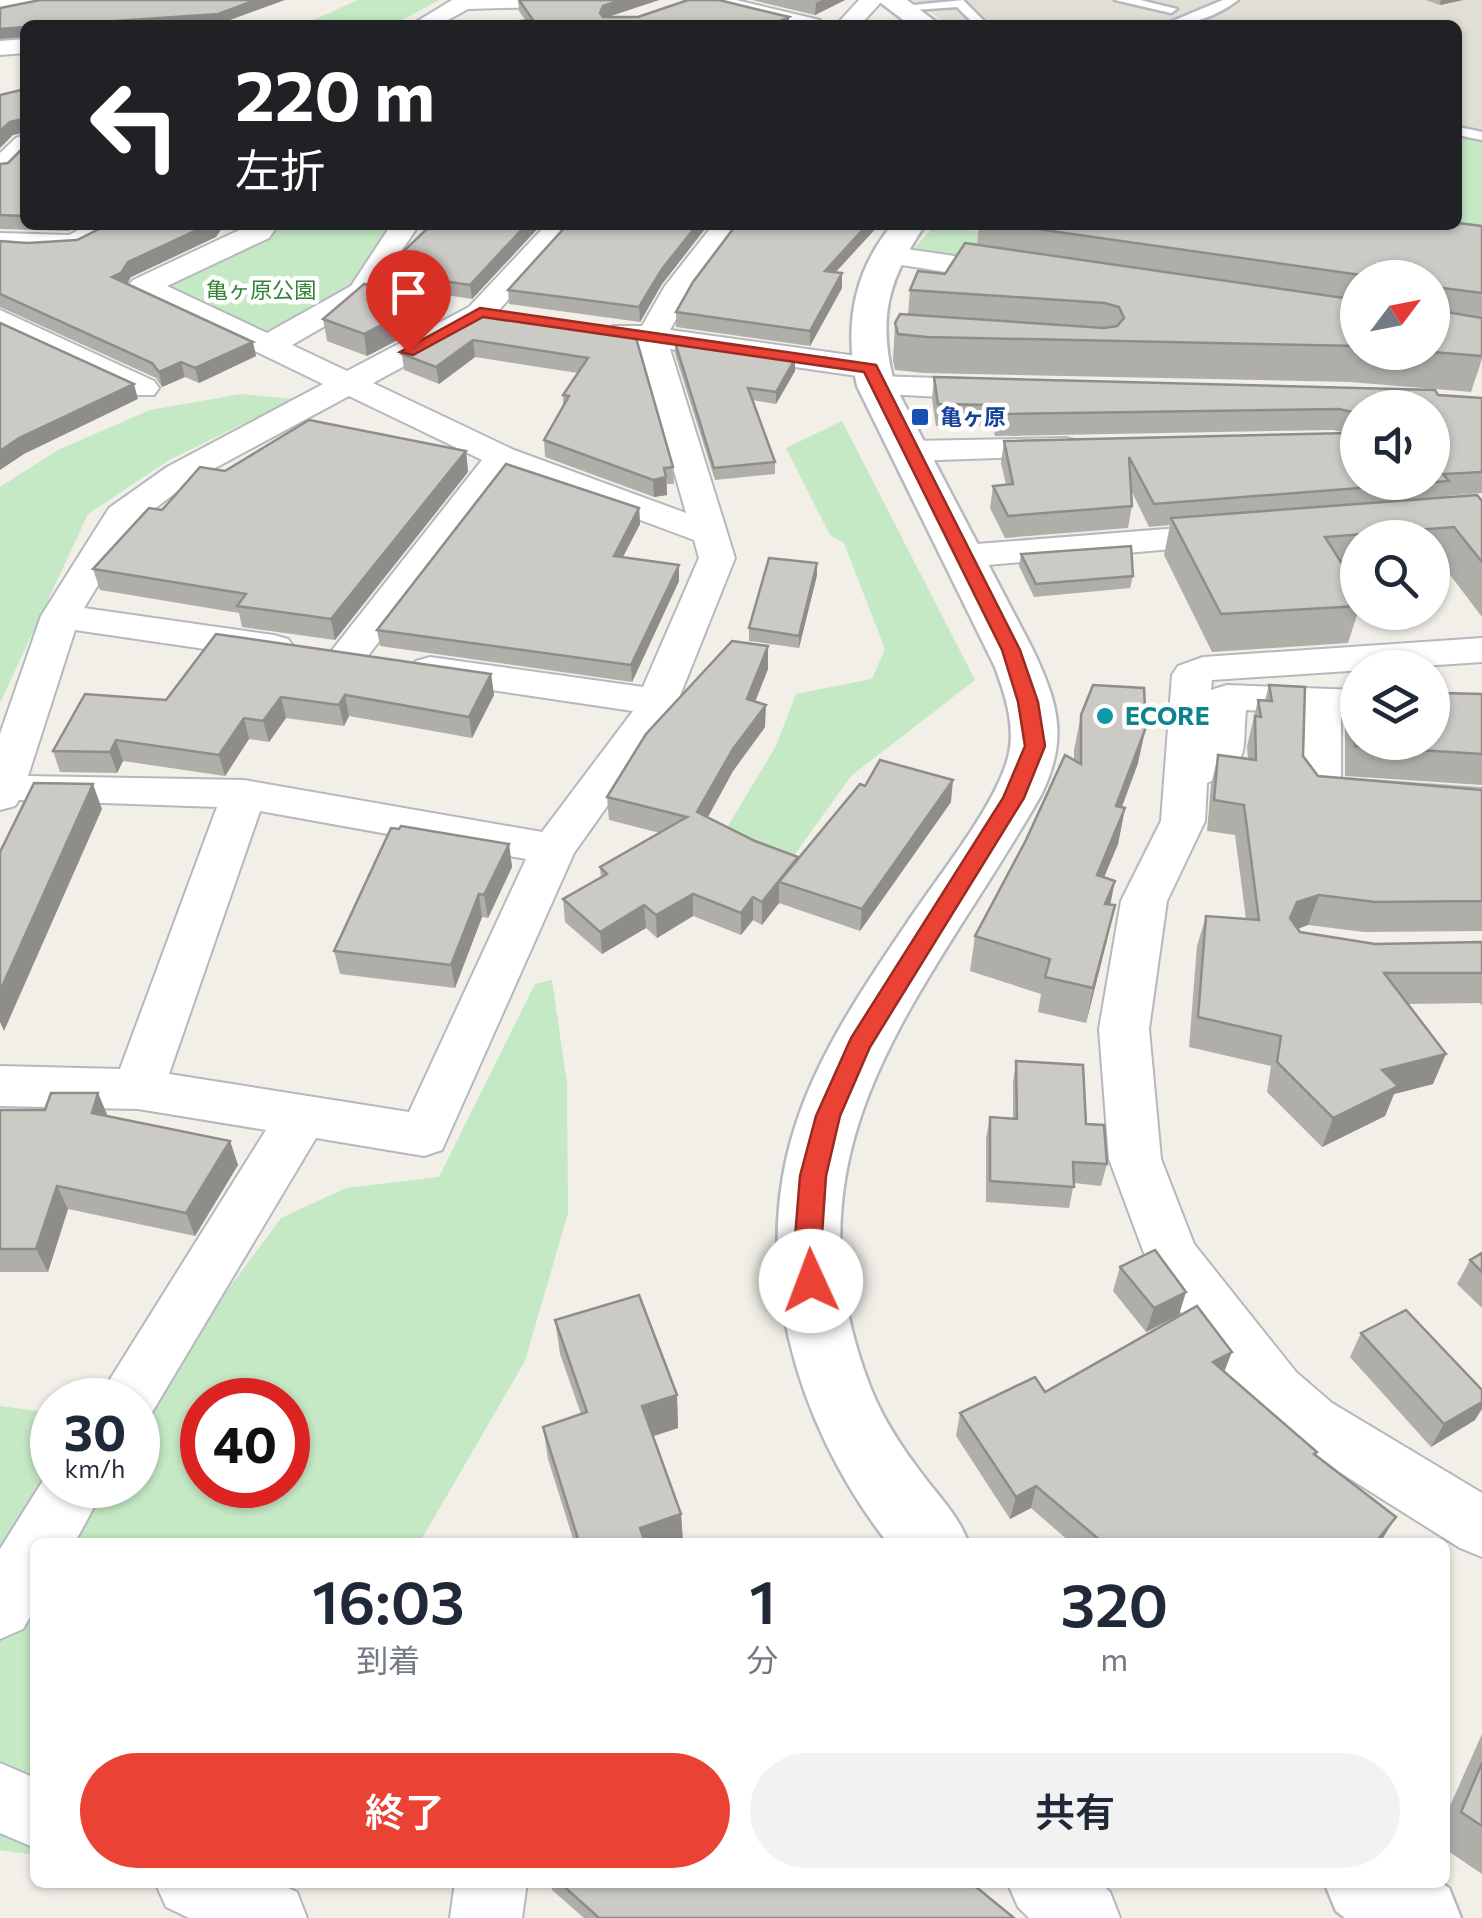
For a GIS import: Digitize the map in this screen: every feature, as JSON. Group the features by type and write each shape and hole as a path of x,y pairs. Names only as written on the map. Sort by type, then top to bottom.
{"street":[{"path":"0,7 39,0"},
{"path":"431,20 467,1 540,0"},
{"path":"708,0 750,18"},
{"path":"853,20 872,0"},
{"path":"895,4 919,20"},
{"path":"0,168 20,148"},
{"path":"0,242 69,245 96,236 101,230"},
{"path":"260,230 143,286 345,385 502,456 710,534"},
{"path":"402,230 366,282 371,295 518,318"},
{"path":"553,849 244,794 2,792 60,616 122,516 179,474 480,313 556,230"},
{"path":"0,1086 138,1089 424,1136 553,849 658,702 718,558 650,337 676,292 724,230"},
{"path":"929,1538 876,1468 838,1389 815,1312 808,1250 813,1176 828,1116 860,1044 1013,798 1035,746 1028,702 1011,650 910,451 877,357 876,276 898,240 1044,278"},
{"path":"266,346 366,290"},
{"path":"0,319 143,388"},
{"path":"594,329 877,357 1032,390"},
{"path":"910,451 1104,448"},
{"path":"347,658 502,456"},
{"path":"964,556 1263,532"},
{"path":"60,616 658,702"},
{"path":"1482,650 1203,668 1192,674 1183,821 1144,901 1124,1029 1135,1158 1171,1256 1275,1391 1311,1422 1482,1528"},
{"path":"1183,777 1220,761 1226,697 1339,702 1319,786 1324,792 1482,803"},
{"path":"138,1089 244,794"},
{"path":"141,1378 302,1116"},
{"path":"42,1538 61,1508"},
{"path":"0,1607 30,1558"},
{"path":"0,1798 30,1811"},
{"path":"204,1888 271,1918"},
{"path":"486,1918 490,1888"},
{"path":"1051,1888 1084,1918"},
{"path":"1374,1888 1419,1918"}],"lane":[{"path":"1122,0 1174,4"},
{"path":"1174,20 1206,14 1232,0"},
{"path":"895,4 957,2 977,20"}],"shaded area":[{"path":"913,0 1482,0 1482,142 1462,137 1462,20 942,20"}],"green space":[{"path":"358,0 440,0 402,20 313,20"},
{"path":"1462,137 1482,142 1482,245 1462,228"},
{"name":"亀ヶ原公園","path":"277,230 389,230 345,293 271,337 168,293 171,283 272,237"},
{"path":"931,230 1017,237 998,265 924,253 915,247"},
{"path":"241,394 295,399 171,459 88,514 0,703 0,487 58,450 150,410"},
{"path":"842,421 975,680 851,776 785,868 723,834 776,746 796,694 872,679 885,649 844,543 830,535 786,448"},
{"path":"552,980 567,1084 568,1213 525,1361 422,1538 30,1538 30,1854 0,1850 0,1406 30,1410 30,1508 160,1508 160,1381 281,1218 346,1188 439,1177 535,984"}],"building":[{"path":"40,0 256,0 218,14 131,20 20,20 20,27 0,29 0,8"},
{"path":"519,0 621,0 603,6 603,17 638,17 688,0 719,0 789,17 783,20 533,20"},
{"path":"20,90 20,120 0,131 0,95"},
{"path":"20,151 20,216 0,215 0,164 8,163"},
{"path":"1462,224 1482,226 1482,293 1450,289 1450,260 1340,260 1340,272 1044,230 1462,230"},
{"path":"97,230 197,230 128,262 121,273 112,277 253,342 195,368 181,362 159,372 152,363 0,294 0,241 77,240"},
{"path":"426,230 521,230 470,285 384,270"},
{"path":"562,230 693,230 639,307 508,290"},
{"path":"732,230 862,230 825,271 842,273 810,331 676,312"},
{"path":"965,243 1340,297 1340,346 898,334 895,323 900,314 1104,328 1117,326 1124,318 1119,307 1105,303 910,290 918,271 945,274"},
{"path":"364,284 435,297 364,334 323,319"},
{"path":"484,310 634,331 673,467 664,468 666,477 653,480 544,440 569,396 563,395 588,358 473,340 436,367 402,354"},
{"path":"1450,313 1482,318 1482,356 1450,353"},
{"path":"0,323 134,384 19,438 0,451"},
{"path":"675,342 795,359 776,392 748,388 775,462 714,468"},
{"path":"934,377 1435,390 1340,390 1340,409 998,414 995,405 938,404"},
{"path":"1450,396 1482,398 1482,472 1450,474"},
{"path":"309,420 466,451 331,619 237,606 246,594 93,569 149,508 162,510 200,467 225,471"},
{"path":"1340,433 1340,489 1154,504 1129,457 1132,506 1008,516 993,486 1013,484 1004,441"},
{"path":"506,464 639,508 614,556 679,565 631,665 377,630"},
{"path":"1477,495 1482,501 1482,562 1454,527 1450,527 1450,520 1340,520 1340,536 1325,537 1340,561 1340,607 1221,614 1171,518 1450,500"},
{"path":"1131,546 1133,576 1036,584 1021,554"},
{"path":"769,558 817,563 799,636 749,628"},
{"path":"216,634 491,674 469,717 345,695 339,705 281,697 263,721 244,718 219,755 116,740 110,752 53,751 85,694 166,700"},
{"path":"732,641 768,646 747,699 766,705 733,749 697,812 798,857 762,902 753,897 741,913 693,894 656,915 644,905 600,932 563,899 607,874 600,867 687,817 607,797 646,734"},
{"path":"1093,685 1144,688 1146,727 1116,806 1125,808 1097,875 1115,881 1105,904 1115,905 1093,988 1045,977 1050,959 975,936 1065,755 1081,764 1081,715"},
{"path":"1269,685 1305,687 1303,756 1318,776 1482,790 1482,901 1375,902 1319,895 1297,902 1290,918 1300,932 1375,944 1482,942 1482,973 1384,973 1446,1054 1382,1070 1398,1086 1333,1118 1277,1062 1281,1036 1198,1017 1206,916 1259,920 1244,805 1214,800 1218,755 1256,760 1255,716 1261,717 1258,700 1272,701"},
{"path":"1450,693 1482,694 1482,754 1450,752"},
{"path":"880,760 953,780 862,909 779,882 860,784 865,786"},
{"path":"34,783 93,784 0,991 0,852"},
{"path":"401,826 509,844 484,895 479,894 451,965 334,951 391,828"},
{"path":"1016,1061 1083,1065 1086,1124 1104,1125 1107,1164 1073,1162 1074,1187 990,1181 990,1117 1017,1119"},
{"path":"51,1093 98,1093 92,1113 230,1141 186,1213 57,1186 36,1249 0,1249 0,1110 45,1110"},
{"path":"1155,1250 1186,1292 1154,1308 1120,1267"},
{"path":"1482,1253 1482,1272 1470,1260"},
{"path":"639,1295 677,1395 642,1406 681,1514 640,1528 644,1538 578,1538 543,1427 587,1412 555,1320"},
{"path":"1197,1306 1232,1352 1213,1362 1317,1452 1314,1454 1396,1517 1379,1538 1097,1538 1036,1486 1016,1497 960,1413 1035,1377 1045,1392"},
{"path":"1406,1310 1482,1390 1482,1402 1444,1424 1361,1333"},
{"path":"1482,1763 1482,1826 1461,1812"},
{"path":"566,1888 977,1888 1014,1918 599,1918"}],"place":[{"name":"亀ヶ原","path":"920,417"},
{"name":"ECORE","path":"1105,716"}],"route":[{"path":"408,352 480,313 871,368 876,386 1011,650 1028,702 1035,746 1013,798 860,1044 828,1116 813,1176 808,1250 811,1281"}]}
